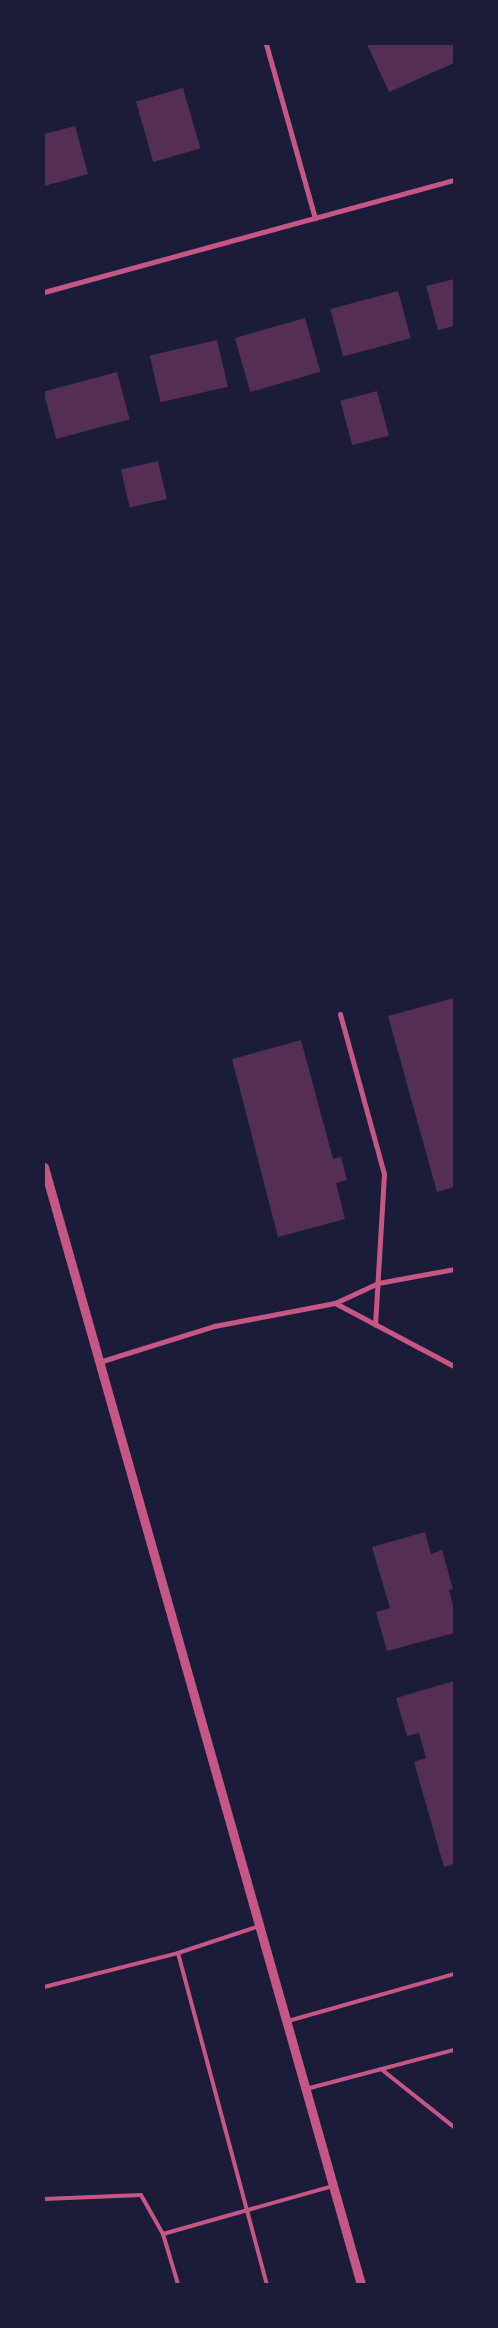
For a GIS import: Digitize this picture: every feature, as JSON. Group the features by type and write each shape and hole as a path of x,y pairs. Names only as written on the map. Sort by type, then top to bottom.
{"street":[{"path":"266,44 315,218"},
{"path":"44,292 454,180"},
{"path":"340,1014 384,1174 375,1325"},
{"path":"44,1167 361,2284"},
{"path":"99,1362 214,1326 335,1303 378,1283 454,1269"},
{"path":"335,1303 454,1366"}],"lane":[{"path":"44,1987 178,1953 260,1926"},
{"path":"178,1953 268,2284"},
{"path":"286,2022 454,1974"},
{"path":"306,2089 454,2050"},
{"path":"381,2070 454,2127"},
{"path":"163,2234 333,2186"},
{"path":"44,2199 140,2195 163,2234 178,2284"}],"building":[{"path":"367,44 454,44 454,63 389,92"},
{"path":"183,88 200,149 153,162 136,102"},
{"path":"75,126 88,174 44,186 44,134"},
{"path":"454,279 454,326 438,330 426,286"},
{"path":"398,291 411,338 343,356 330,309"},
{"path":"305,318 320,372 250,392 235,338"},
{"path":"217,340 228,387 161,402 150,356"},
{"path":"117,372 130,419 56,439 44,392"},
{"path":"377,391 389,435 352,445 340,401"},
{"path":"158,461 167,499 130,508 121,470"},
{"path":"454,998 454,1187 437,1192 388,1016"},
{"path":"301,1040 333,1159 341,1157 347,1180 336,1183 345,1219 278,1237 232,1059"},
{"path":"425,1532 431,1554 442,1550 453,1589 449,1590 454,1610 454,1633 387,1651 376,1612 390,1608 372,1547"},
{"path":"454,1681 454,1864 444,1867 414,1762 426,1758 419,1733 407,1736 396,1698"}]}
